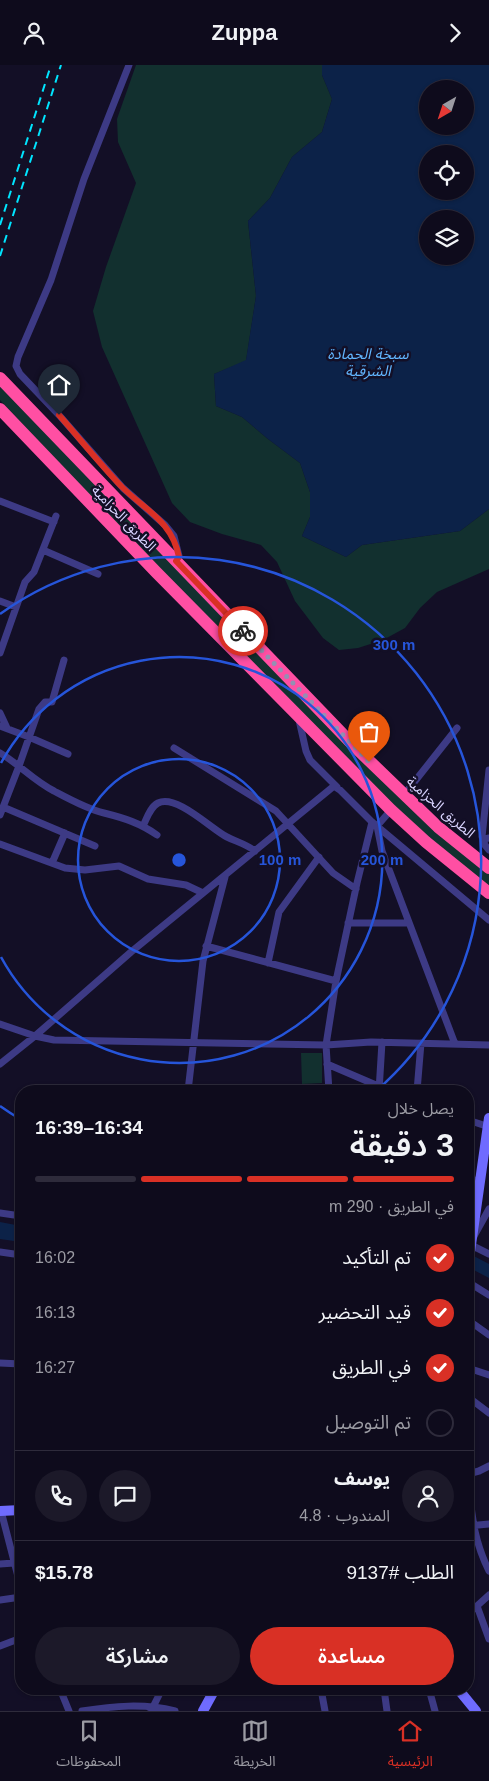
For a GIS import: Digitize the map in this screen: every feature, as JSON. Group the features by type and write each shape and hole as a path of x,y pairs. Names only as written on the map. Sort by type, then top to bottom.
{"highway":[{"name":"الطريق الحزامية","path":"0,378 356,749 438,827 489,868"},
{"name":"الطريق الحزامية","path":"0,409 156,572 391,810 426,842 489,893"}],"street":[{"path":"130,65 84,179 51,280 18,357 16,366 20,375 59,415 123,488 165,525 174,536 179,557 176,561"},
{"path":"0,501 55,519 34,572 25,582 0,653"},
{"path":"43,550 98,574"},
{"path":"0,601 16,607"},
{"path":"0,815 42,704 52,702 64,660"},
{"path":"0,713 3,727 68,754"},
{"path":"298,716 310,760 374,824 489,920"},
{"path":"404,795 458,728"},
{"path":"174,748 276,811 333,873 356,889"},
{"path":"0,753 54,791 103,813 116,815 143,826 157,835"},
{"path":"489,770 482,827 482,837 487,839 484,844 489,850"},
{"path":"0,1065 131,952 332,787 337,787"},
{"path":"143,826 150,811 158,803 166,802 185,807 226,837 247,845 255,851"},
{"path":"3,807 94,847"},
{"path":"329,1085 326,1045 336,981 348,923 374,824 391,810"},
{"path":"374,824 408,923 455,1044"},
{"path":"52,863 65,833"},
{"path":"0,844 65,868 85,870 119,866 148,879 186,885 203,893"},
{"path":"268,963 279,912 319,857"},
{"path":"189,1085 206,946 225,876"},
{"path":"348,923 408,923"},
{"path":"206,946 336,981"},
{"path":"0,1024 35,1036 54,1040 98,1042 326,1045 382,1042 489,1045"},
{"path":"378,1085 382,1042"},
{"path":"418,1085 422,1043"},
{"path":"328,1064 370,1085"},
{"path":"474,1121 488,1124 474,1219"},
{"path":"474,1180 480,1181"},
{"path":"474,1237 489,1209"},
{"path":"0,1213 15,1215"},
{"path":"474,1247 489,1254"},
{"path":"0,1252 15,1254"},
{"path":"474,1286 489,1295"},
{"path":"474,1324 489,1335"},
{"path":"0,1363 15,1363"},
{"path":"474,1370 489,1375"},
{"path":"474,1401 488,1411"},
{"path":"474,1472 489,1466"},
{"path":"15,1510 1,1511 15,1560"},
{"path":"474,1526 489,1524"},
{"path":"474,1537 489,1571"},
{"path":"0,1564 15,1567"},
{"path":"474,1609 489,1595"},
{"path":"0,1600 15,1598"},
{"path":"477,1606 489,1639"},
{"path":"0,1646 15,1641"},
{"path":"62,1695 69,1711"},
{"path":"153,1708 159,1695"},
{"path":"203,1711 212,1695"},
{"path":"322,1695 325,1711"},
{"path":"385,1695 387,1711"},
{"path":"431,1695 435,1711"},
{"path":"463,1695 476,1711"},
{"path":"82,1711 128,1706 175,1711"}],"green space":[{"path":"136,65 322,65 322,75 332,99 322,132 292,157 270,198 248,221 256,296 246,361 214,374 216,406 242,417 300,463 310,492 310,517 302,536 346,557 362,545 460,531 489,509 489,569 437,592 420,608 405,628 383,640 358,648 339,650 323,638 295,601 277,562 261,545 222,534 190,522 172,503 102,347 93,311 106,267 136,183 118,142 117,119"},
{"path":"0,384 489,873 489,889 381,795 155,564 0,400"},
{"path":"301,1053 322,1053 322,1083 302,1084"}],"water":[{"name":"سبخة الحمادة الشرقية","path":"322,65 489,65 489,509 460,531 362,545 346,557 302,536 310,517 310,492 300,463 242,417 216,406 214,374 246,360 256,296 248,221 270,198 292,157 322,132 332,99 322,75"},
{"path":"0,1222 15,1225 15,1241 0,1239"},
{"path":"474,1256 489,1264 489,1278 474,1270"}],"railway":[{"path":"0,225 51,65"},
{"path":"0,256 61,65"}],"way so far":[{"path":"243,631 369,762"}],"route":[{"path":"59,415 123,488 165,525 174,536 179,557 176,561 243,631"}]}
